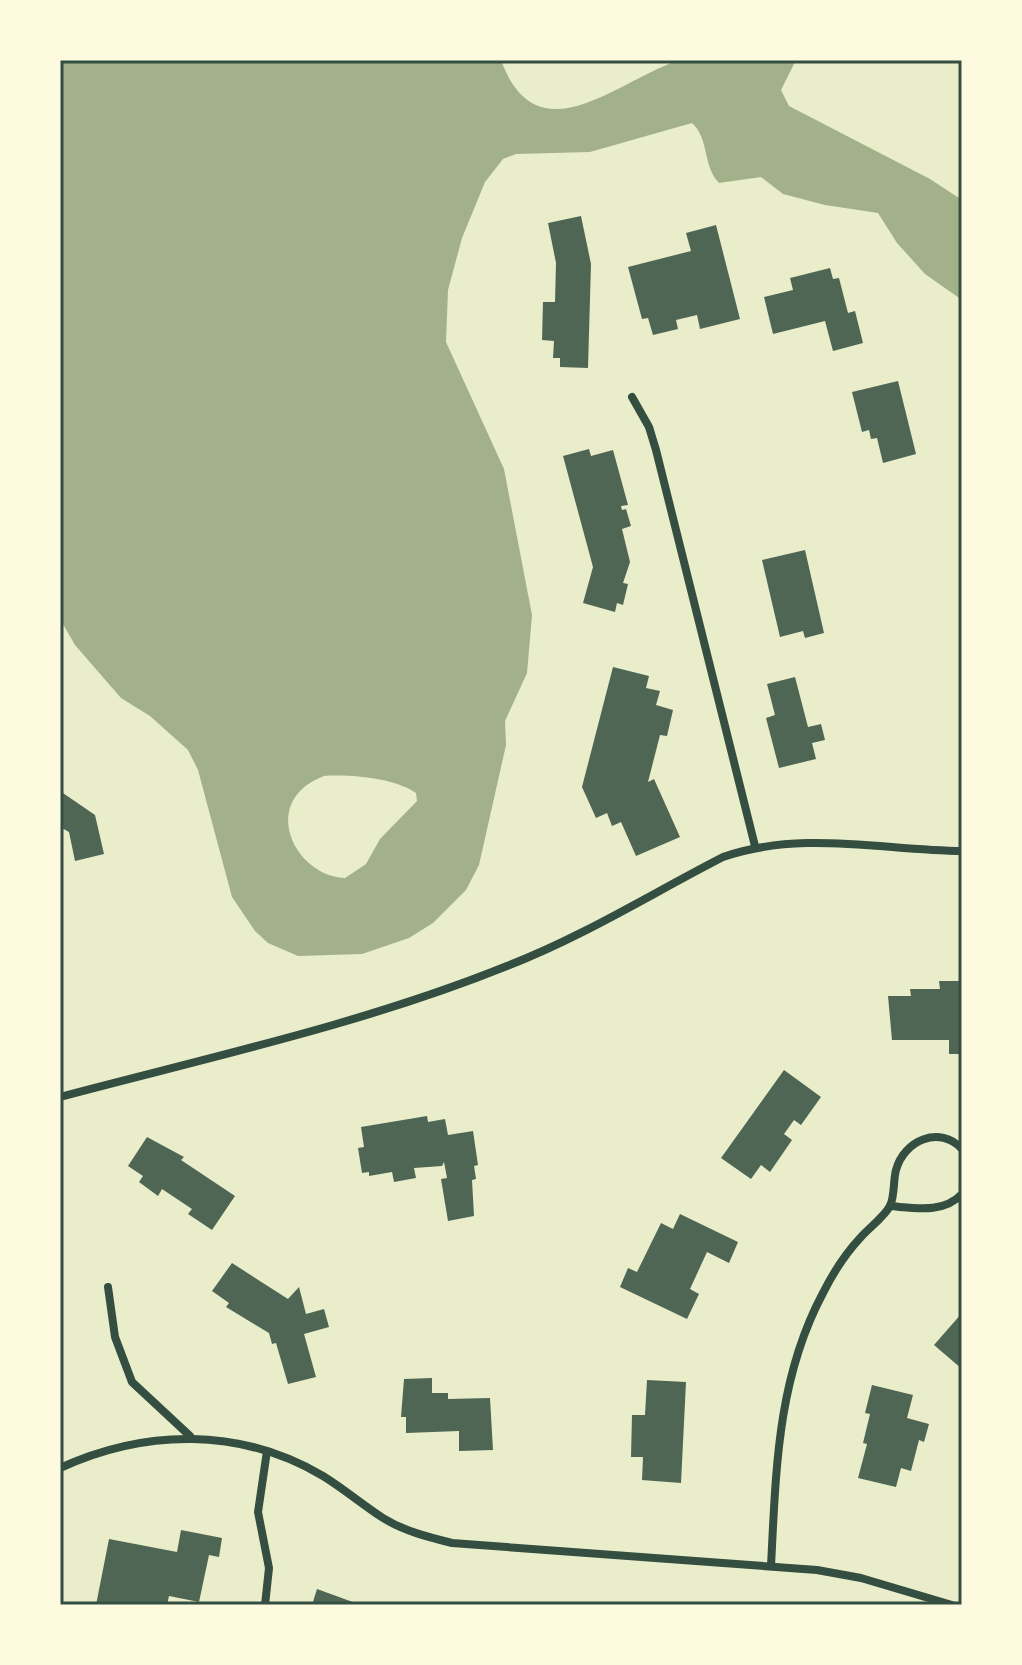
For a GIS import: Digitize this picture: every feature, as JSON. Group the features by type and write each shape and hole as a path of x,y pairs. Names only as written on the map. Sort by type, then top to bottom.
{"street":[{"path":"632,397 649,427 656,450 755,846"},
{"path":"60,1097 318,1029 461,984 545,951 723,857 755,846 804,842 962,851"},
{"path":"771,1566 779,1432 785,1395 801,1338 840,1265 890,1206 896,1170 908,1149 930,1136 952,1140 962,1149"},
{"path":"890,1206 930,1209 953,1203 962,1194"},
{"path":"108,1287 115,1337 132,1382 190,1436"},
{"path":"60,1468 123,1445 190,1436 267,1451 324,1477 386,1520 452,1543 771,1566 861,1578 952,1605"},
{"path":"265,1605 269,1568 258,1512 267,1451"}],"shaded area":[{"path":"60,60 501,60 516,89 535,105 557,109 580,105 605,95 679,60 796,60 781,90 789,106 930,179 962,200 962,300 925,274 897,243 878,213 825,205 783,194 761,177 719,183 710,168 698,130 692,123 590,152 516,154 503,159 485,182 462,238 448,290 446,342 504,469 532,615 527,673 505,721 506,745 479,865 466,890 433,923 409,938 362,954 298,956 268,943 255,931 232,897 198,770 188,750 150,716 121,698 75,645 60,619","holes":["324,776 372,778 396,784 416,793 417,801 380,839 366,864 345,878 327,874 311,865 291,836 288,819 292,802 304,787"]}],"building":[{"path":"581,216 591,264 588,368 560,367 560,358 553,358 554,341 542,340 543,302 555,302 556,263 548,223"},
{"path":"716,225 740,319 700,329 697,315 676,320 678,329 653,335 648,318 642,319 628,267 691,251 686,233"},
{"path":"830,268 833,279 839,278 848,313 855,311 863,343 833,351 825,321 773,334 764,297 793,290 790,278"},
{"path":"898,381 916,454 883,463 877,438 871,439 869,430 862,432 852,392"},
{"path":"589,449 591,456 613,450 628,505 621,506 622,510 626,509 631,526 622,529 630,562 623,583 628,584 623,605 617,603 615,612 583,603 593,567 563,456"},
{"path":"805,550 824,633 805,638 803,631 780,637 762,560"},
{"path":"613,667 649,676 646,688 660,691 656,705 673,710 667,736 660,735 648,782 654,779 680,837 636,856 621,822 612,826 607,813 596,818 582,787"},
{"path":"795,677 808,727 821,724 825,740 812,743 816,759 779,768 766,718 775,715 767,684"},
{"path":"60,791 95,815 104,854 75,861 69,832 60,827"},
{"path":"939,981 959,981 962,1054 949,1054 949,1040 892,1040 888,996 911,996 910,989 940,989"},
{"path":"784,1070 821,1097 801,1125 794,1120 784,1134 792,1140 770,1172 761,1165 751,1179 721,1158"},
{"path":"427,1116 428,1122 445,1119 448,1135 473,1131 478,1165 474,1166 476,1179 472,1180 474,1216 448,1221 441,1179 447,1178 444,1162 442,1166 414,1168 416,1178 394,1182 392,1172 369,1176 369,1172 362,1173 358,1148 364,1147 361,1127"},
{"path":"147,1137 184,1157 181,1160 235,1196 212,1230 188,1214 192,1209 162,1189 158,1196 139,1182 143,1176 128,1166"},
{"path":"680,1214 738,1242 729,1263 707,1252 690,1289 699,1294 687,1319 620,1287 628,1268 637,1272 661,1223 673,1229"},
{"path":"232,1263 288,1299 299,1287 306,1314 324,1309 329,1327 304,1334 316,1377 288,1384 276,1343 272,1344 269,1333 226,1307 229,1303 212,1291"},
{"path":"962,1313 962,1369 934,1345"},
{"path":"432,1378 432,1393 448,1393 448,1399 490,1398 493,1450 459,1451 459,1431 406,1433 406,1417 401,1417 404,1379"},
{"path":"647,1380 686,1382 681,1483 642,1480 643,1457 631,1457 632,1415 645,1415"},
{"path":"872,1385 913,1395 907,1418 929,1424 924,1442 919,1440 911,1471 901,1468 896,1487 858,1478 867,1444 863,1443 870,1414 865,1413"},
{"path":"181,1530 222,1538 219,1557 209,1555 199,1602 169,1596 167,1605 96,1605 109,1539 177,1552"},
{"path":"317,1589 361,1605 312,1605"}]}
